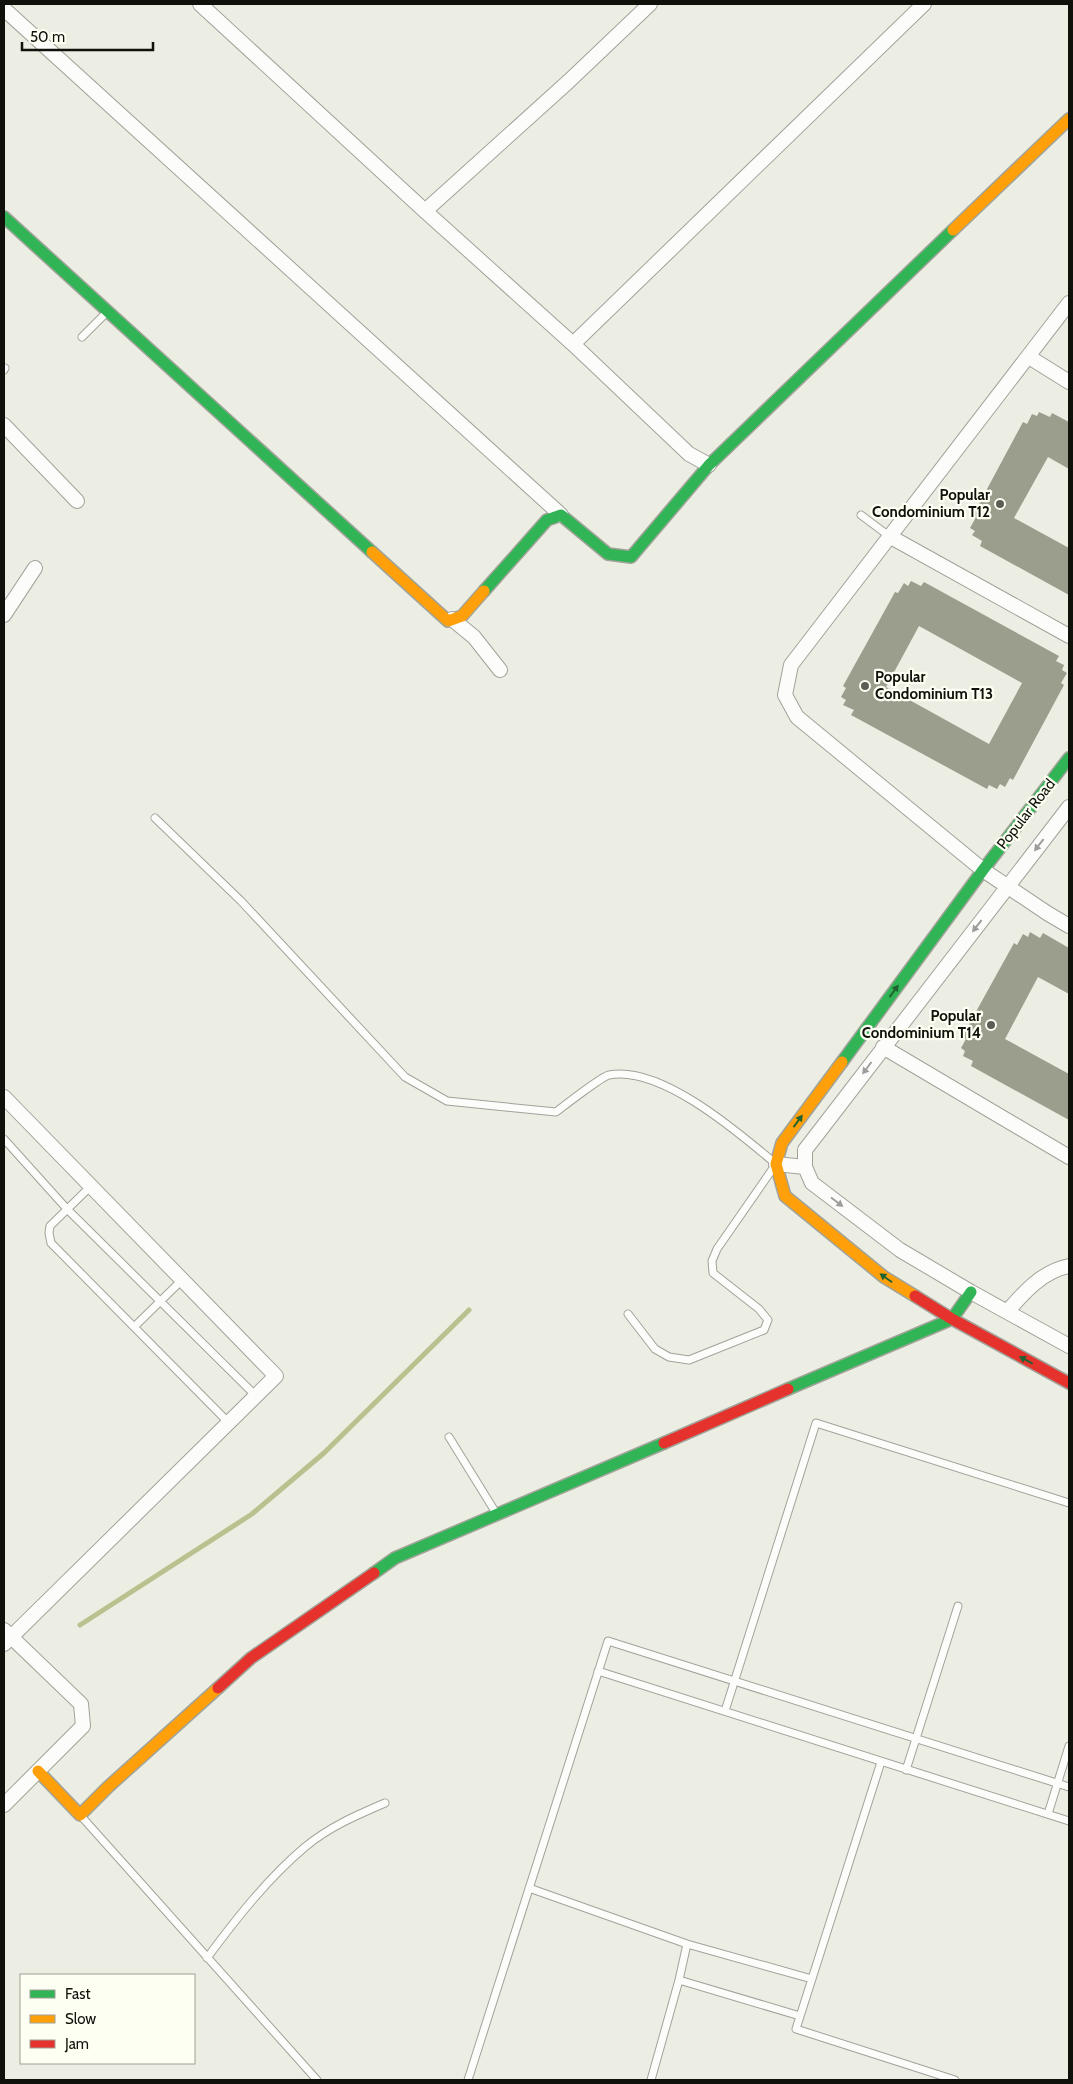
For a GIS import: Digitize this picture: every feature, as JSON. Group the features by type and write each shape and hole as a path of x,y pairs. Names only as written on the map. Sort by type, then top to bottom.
{"street":[{"path":"200,4 573,344 689,454 709,465"},
{"path":"425,211 569,81 650,4"},
{"path":"573,344 924,4"},
{"path":"4,9 561,516 608,554 631,557 709,465 1069,119"},
{"path":"4,217 448,620 462,616 547,520 561,516"},
{"path":"1069,304 791,665 785,695 797,717 983,870 1006,887 1069,926"},
{"path":"1029,357 1069,382"},
{"path":"4,425 77,501"},
{"path":"890,536 1069,636"},
{"path":"4,615 35,568"},
{"path":"452,619 474,637 500,670"},
{"name":"Popular Road","path":"776,1164 782,1143 983,870 1069,758"},
{"name":"Popular Road","path":"805,1167 805,1150 1069,807"},
{"path":"883,1047 1069,1157"},
{"path":"4,1097 276,1376 6,1637 81,1704 83,1726 4,1805"},
{"path":"1069,1346 900,1250 812,1182 805,1167 776,1164 785,1196 884,1277 952,1319 1069,1383"},
{"path":"1007,1312 1032,1285 1060,1268 1069,1266"},
{"path":"38,1771 80,1815 108,1787 251,1658 395,1558 952,1319 971,1292"}],"lane":[{"path":"82,337 108,312"},
{"path":"861,515 890,536"},
{"path":"155,818 241,901 405,1077 447,1101 556,1112 608,1075 640,1076 681,1093 734,1130 776,1164 717,1249 712,1261 713,1273 758,1309 768,1320 764,1330 689,1360 669,1357 655,1349 628,1314"},
{"path":"4,1139 67,1209 256,1396"},
{"path":"91,1186 50,1226 48,1233 51,1243 229,1423"},
{"path":"134,1327 182,1280"},
{"path":"725,1712 816,1423 1069,1503"},
{"path":"449,1437 497,1515"},
{"path":"906,1770 958,1606"},
{"path":"468,2080 608,1641 1069,1787"},
{"path":"598,1671 1069,1821"},
{"path":"1048,1814 1069,1746"},
{"path":"881,1762 796,2029 955,2080"},
{"path":"207,1958 271,1880 306,1846 353,1816 385,1803"},
{"path":"80,1815 317,2080"},
{"path":"529,1888 687,1944 812,1979"},
{"path":"651,2080 687,1944"},
{"path":"679,1980 800,2016"}],"building":[{"name":"Popular Condominium T12","path":"1039,412 1050,417 1052,413 1069,422 1069,469 1048,457 1014,518 1069,548 1069,595 980,546 982,541 972,535 975,531 970,528 975,519 972,517 1023,422 1027,424 1032,414 1037,416"},
{"name":"Popular Condominium T13","path":"911,581 921,586 924,582 1059,656 1056,661 1064,665 1062,670 1067,673 1061,683 1064,685 1013,780 1010,778 1005,787 1000,784 997,789 989,785 987,789 851,715 854,710 843,705 846,700 841,697 846,688 843,686 895,592 898,593 904,583 908,586","holes":["919,626 1022,683 989,744 886,687"]},
{"name":"Popular Condominium T14","path":"1030,932 1040,938 1043,933 1069,948 1069,994 1038,977 1005,1039 1069,1074 1069,1120 971,1066 973,1061 963,1056 965,1051 961,1048 966,1039 962,1037 1014,943 1017,945 1023,934 1028,937"}],"waterway":[{"path":"80,1625 252,1514 324,1453 469,1310"}],"traffic: fast":[{"path":"4,217 372,552"},
{"path":"484,591 547,520 561,515 608,554 631,557 709,465 953,230"},
{"path":"842,1062 983,870 1069,758"},
{"path":"788,1389 952,1319 971,1292"},
{"path":"374,1573 395,1558 664,1443"}],"traffic: slow":[{"path":"953,230 1069,119"},
{"path":"372,552 448,621 462,616 484,591"},
{"path":"842,1062 782,1143 776,1164 785,1196 884,1277 915,1296"},
{"path":"38,1771 80,1815 108,1787 218,1688"}],"traffic: jam":[{"path":"915,1296 952,1319 1069,1383"},
{"path":"664,1443 788,1389"},
{"path":"218,1688 251,1658 374,1573"}],"place":[{"name":"Popular Condominium T12","path":"1000,504"},
{"name":"Popular Condominium T13","path":"865,686"},
{"name":"Popular Condominium T14","path":"991,1025"}]}
